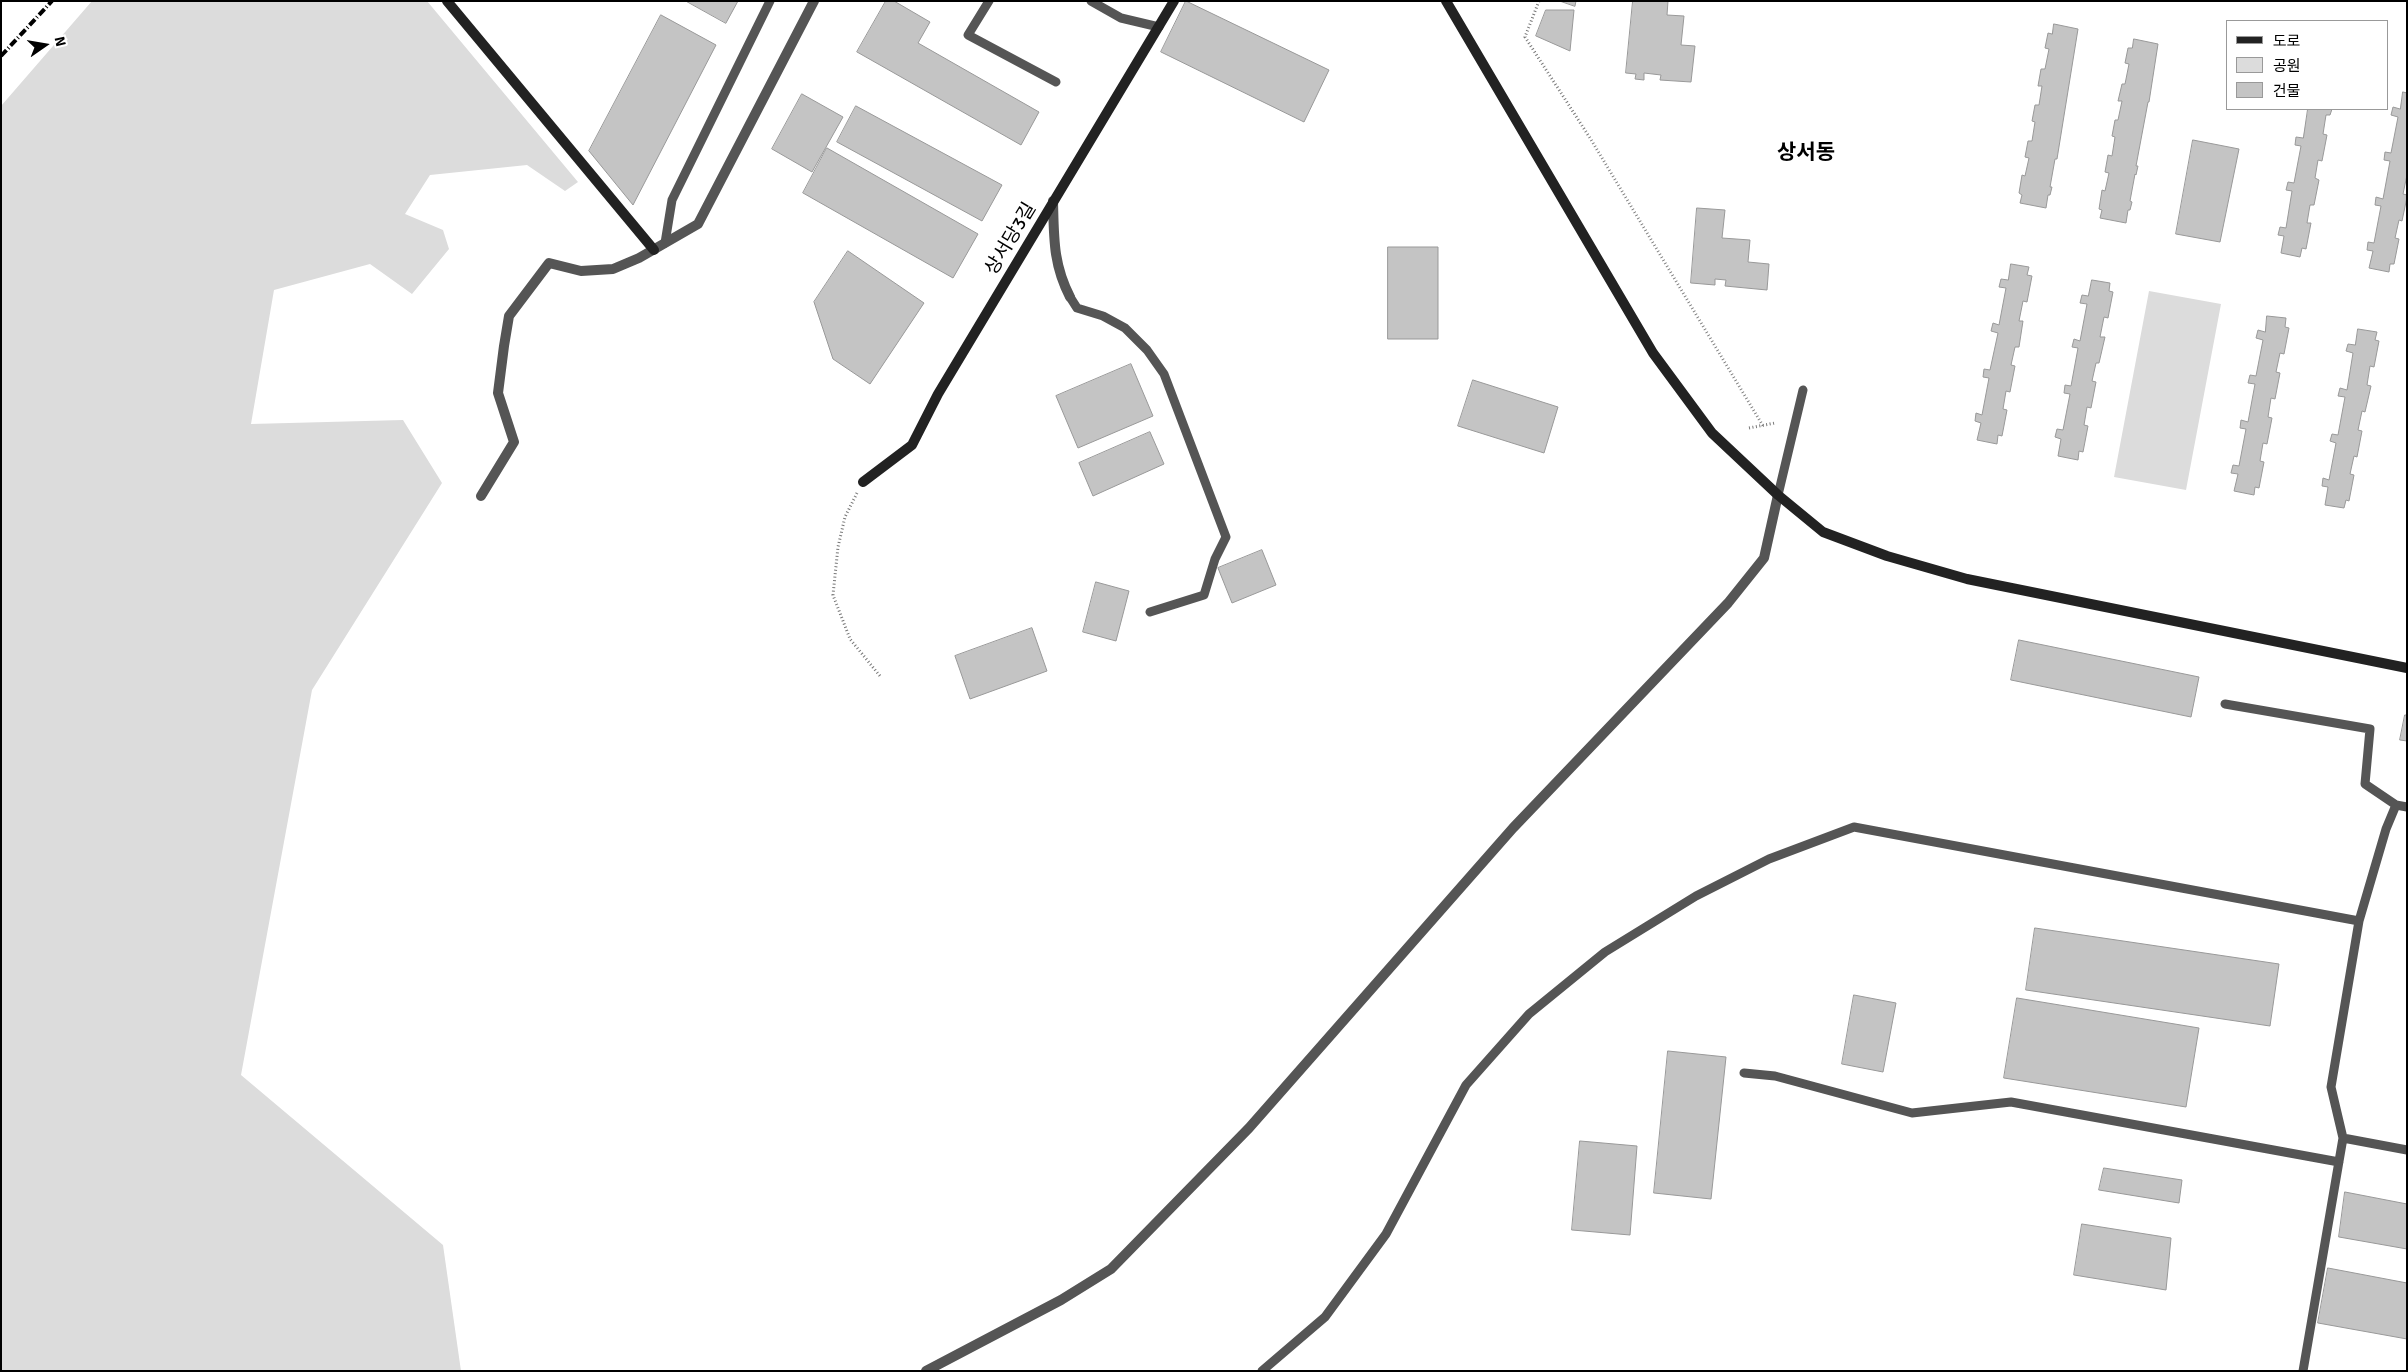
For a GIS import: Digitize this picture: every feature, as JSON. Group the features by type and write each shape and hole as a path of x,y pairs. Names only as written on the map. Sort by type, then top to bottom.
{"street":[{"path":"447,1 654,250"},
{"path":"481,496 514,442 498,393 510,316 549,263 581,271 613,270 654,250 698,224 814,1"},
{"name":"상서당3길","path":"863,482 912,444 938,394 1174,1"},
{"path":"1446,1 1653,353 1712,432 1778,495 1826,533 1887,556 1967,579 2407,668"},
{"path":"1054,202 1054,250 1061,280 1070,297"},
{"path":"926,1371 1060,1300 1111,1269 1249,1128 1513,828 1728,604 1764,558 1778,495"}],"lane":[{"path":"665,243 672,200 770,1"},
{"path":"989,1 968,35 1056,82"},
{"path":"1091,1 1121,18 1158,27"},
{"path":"1070,297 1077,308 1103,316 1125,328 1147,350 1164,374 1226,537 1215,559 1204,595 1150,612"},
{"path":"1778,495 1803,390"},
{"path":"2225,704 2370,729 2365,784 2396,805 2407,806"},
{"path":"2303,1371 2343,1138 2331,1087 2359,921 2386,828 2396,805"},
{"path":"1262,1371 1325,1316 1386,1234 1466,1085 1529,1014 1605,952 1696,896 1769,859 1854,827 2359,921"},
{"path":"1744,1073 1775,1076 1912,1113 2011,1102 2339,1162"},
{"path":"2343,1138 2407,1150"}],"path":[{"path":"1539,1 1525,37 1590,138 1763,426"},
{"path":"1749,428 1775,423"},
{"path":"863,482 845,517 838,546 832,596 850,638 880,676"}],"green space":[{"path":"92,1 427,1 578,182 565,191 527,165 430,175 405,214 443,230 449,249 412,294 370,264 274,290 251,424 403,420 442,483 312,690 241,1075 443,1245 461,1371 1,1371 1,106"},
{"path":"2149,291 2221,304 2186,490 2114,477"}],"building":[{"path":"686,1 738,1 726,23"},
{"path":"886,1 894,1 930,22 918,43 1039,112 1021,145 857,52"},
{"path":"1186,1 1329,70 1304,122 1161,52"},
{"path":"1560,1 1576,1 1575,6"},
{"path":"1633,1 1668,1 1667,15 1684,16 1681,45 1695,46 1691,82 1660,80 1661,75 1644,73 1644,80 1635,79 1636,74 1626,73"},
{"path":"1546,10 1574,10 1570,51 1536,36"},
{"path":"661,15 716,45 633,205 589,151"},
{"path":"2054,24 2078,29 2057,159 2055,159 2050,187 2052,187 2050,195 2048,195 2046,208 2020,203 2022,195 2019,193 2022,175 2025,176 2029,158 2025,157 2028,141 2032,141 2035,122 2032,121 2035,105 2039,105 2042,86 2038,86 2041,69 2045,69 2049,49 2045,48 2048,33 2052,34"},
{"path":"2134,39 2158,44 2136,166 2138,166 2130,201 2132,202 2130,210 2128,210 2126,223 2100,218 2102,210 2099,209 2102,190 2105,191 2109,173 2105,172 2108,155 2112,156 2115,137 2112,136 2115,120 2118,120 2122,101 2118,101 2122,84 2125,84 2129,64 2125,63 2128,48 2132,48"},
{"path":"2403,92 2407,93 2407,175 2403,194 2407,195 2407,197 2402,221 2399,220 2395,238 2399,239 2394,264 2390,264 2389,272 2369,268 2373,251 2367,250 2368,242 2374,243 2381,206 2375,205 2376,197 2383,199 2390,161 2384,160 2385,152 2391,153 2398,117 2391,115 2393,107 2400,109"},
{"path":"802,94 843,117 812,172 772,149"},
{"path":"856,106 1002,185 982,221 837,142"},
{"path":"2308,110 2332,110 2330,115 2326,115 2323,134 2327,135 2322,161 2318,160 2315,178 2319,180 2314,205 2310,205 2307,223 2311,223 2306,249 2302,248 2300,257 2281,253 2284,236 2278,235 2280,227 2286,228 2292,191 2286,190 2288,182 2294,183 2301,146 2295,145 2296,137 2303,138"},
{"path":"2193,140 2239,149 2220,242 2176,234"},
{"path":"827,148 978,234 953,278 803,193"},
{"path":"1697,208 1725,210 1722,238 1750,240 1748,262 1769,264 1767,290 1725,286 1726,280 1715,279 1715,285 1691,283"},
{"path":"1388,247 1438,247 1438,339 1388,339"},
{"path":"848,251 924,303 870,384 833,359 814,302"},
{"path":"2011,264 2029,267 2027,275 2032,276 2027,302 2023,301 2019,321 2023,321 2019,347 2015,347 2011,365 2015,366 2010,392 2006,391 2003,409 2007,410 2002,436 1998,435 1997,444 1977,440 1981,423 1975,421 1976,413 1982,415 1989,378 1983,377 1984,369 1990,370 1998,333 1991,331 1993,323 1999,325 2006,288 1999,287 2001,279 2008,280"},
{"path":"2092,280 2110,283 2109,291 2113,292 2108,318 2104,317 2100,337 2105,337 2099,363 2096,363 2092,381 2096,382 2091,408 2087,407 2084,425 2088,426 2083,452 2079,451 2078,460 2058,456 2061,439 2055,437 2057,429 2063,430 2070,394 2064,393 2065,385 2071,386 2078,348 2072,347 2074,339 2080,341 2087,304 2080,303 2082,295 2088,296"},
{"path":"2267,316 2286,318 2285,327 2289,328 2284,354 2280,353 2276,372 2280,373 2275,399 2271,398 2268,417 2272,418 2267,444 2263,443 2260,461 2264,462 2259,488 2255,487 2254,495 2234,491 2238,474 2231,473 2233,465 2239,466 2246,429 2240,428 2241,420 2248,422 2255,384 2248,383 2250,375 2256,376 2263,340 2256,338 2258,330 2265,332"},
{"path":"2358,329 2377,332 2375,340 2379,341 2374,367 2370,366 2367,385 2371,386 2365,412 2362,411 2358,430 2362,431 2357,457 2354,456 2350,474 2354,475 2349,501 2346,500 2344,508 2325,505 2328,487 2322,486 2323,478 2329,480 2336,443 2330,441 2332,434 2338,435 2345,397 2338,396 2340,388 2347,390 2353,353 2346,351 2348,344 2355,345"},
{"path":"1131,364 1153,416 1078,448 1056,396"},
{"path":"1473,380 1558,407 1544,453 1458,426"},
{"path":"1150,432 1164,464 1093,496 1079,463"},
{"path":"1262,550 1276,585 1232,603 1218,568"},
{"path":"1096,582 1129,591 1116,641 1083,632"},
{"path":"1032,628 1047,671 970,699 955,656"},
{"path":"2019,640 2199,677 2191,717 2011,680"},
{"path":"2405,715 2407,715 2407,741 2400,740"},
{"path":"2035,928 2279,964 2270,1026 2026,990"},
{"path":"1854,995 1896,1003 1883,1072 1842,1064"},
{"path":"2017,998 2199,1028 2186,1107 2004,1078"},
{"path":"1668,1051 1726,1057 1711,1199 1654,1193"},
{"path":"1580,1141 1637,1146 1630,1235 1572,1230"},
{"path":"2104,1168 2182,1180 2179,1203 2099,1190"},
{"path":"2345,1192 2407,1204 2407,1249 2339,1237"},
{"path":"2082,1224 2171,1238 2166,1290 2074,1275"},
{"path":"2328,1268 2407,1283 2407,1339 2318,1323"}],"railway":[{"path":"1,56 52,1"}],"district":[{"name":"상서동","path":"1806,153"}]}
